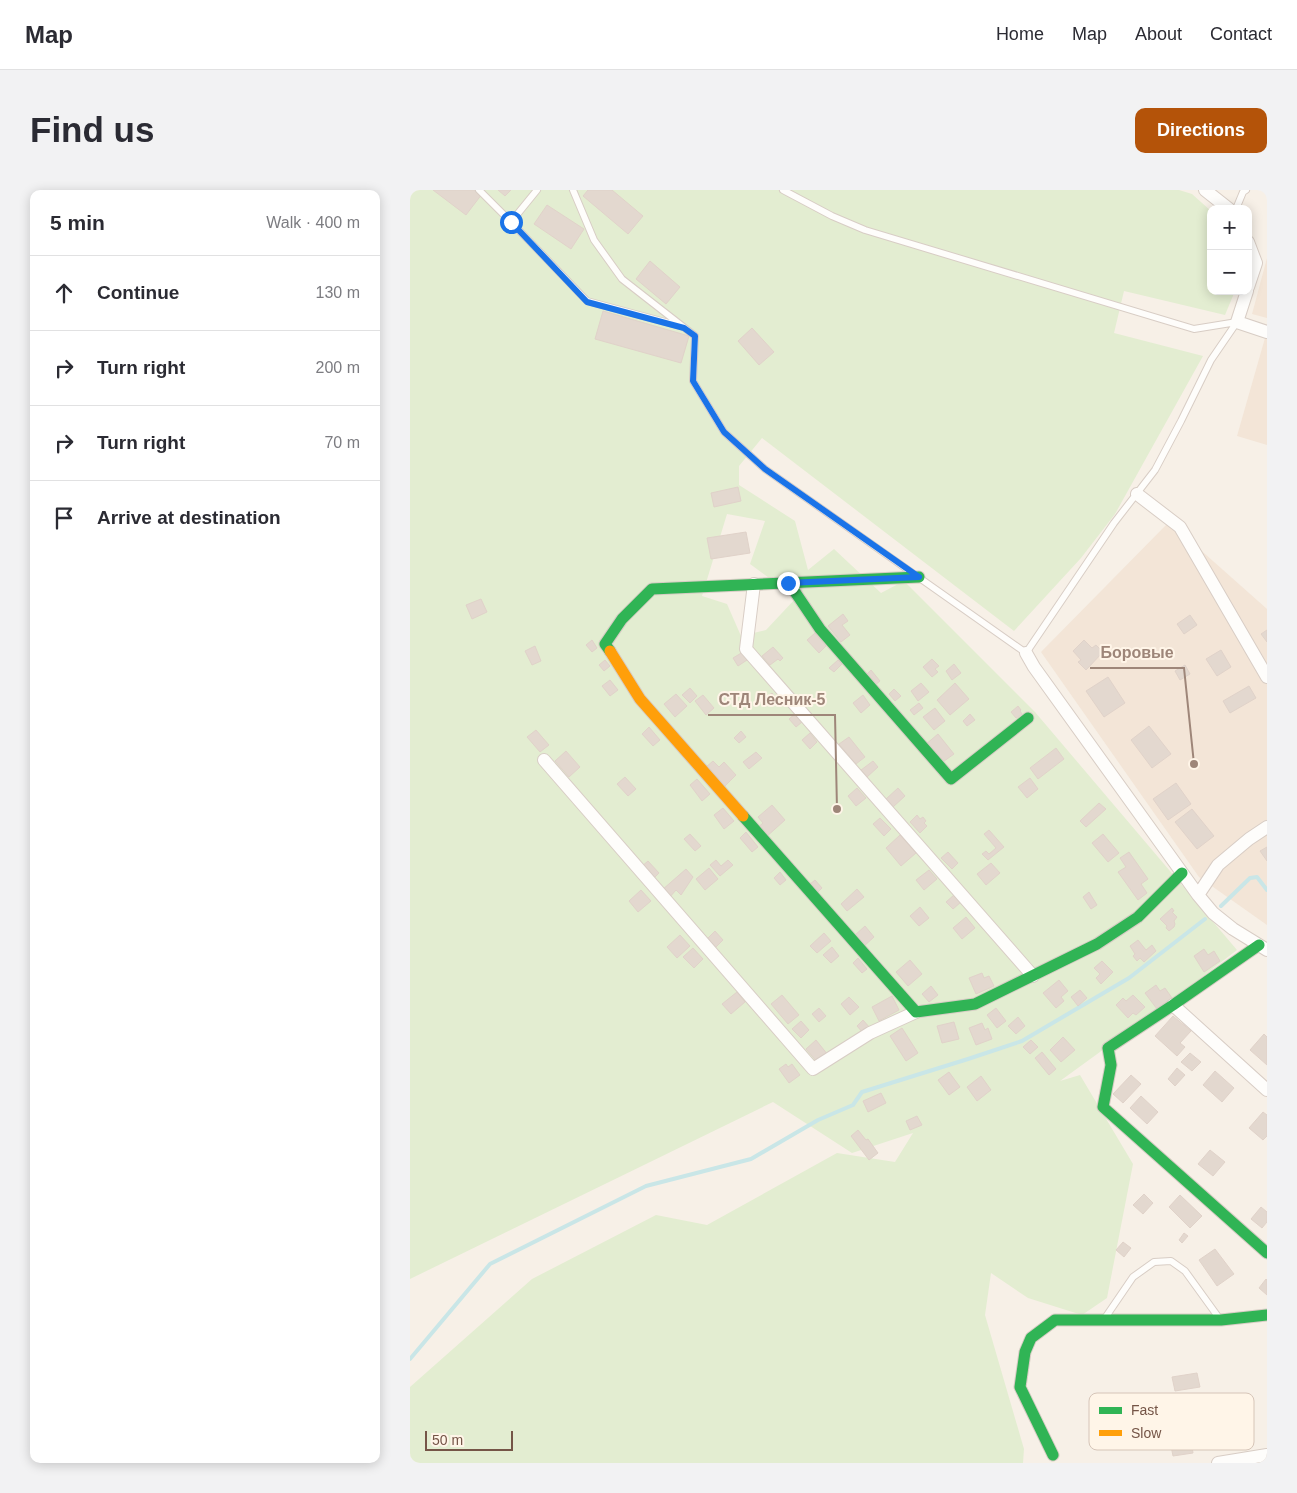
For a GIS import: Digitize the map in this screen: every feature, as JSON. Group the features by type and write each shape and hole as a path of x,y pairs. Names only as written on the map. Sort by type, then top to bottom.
{"street":[{"path":"1205,190 1224,205"},
{"path":"1252,252 1256,263 1252,275"},
{"path":"1246,295 1237,322 1267,332"},
{"path":"1137,494 1180,527 1267,676"},
{"path":"916,1012 640,700 605,644 622,619 652,589 919,577"},
{"path":"788,583 820,629 951,779 1028,718"},
{"path":"754,584 746,649 1033,976"},
{"path":"1026,653 1034,667 1198,895 1213,913 1233,929 1263,948 1108,1048 1111,1065 1103,1107 1267,1253"},
{"path":"544,760 813,1068 870,1033 916,1012 975,1004 1097,944 1138,917 1182,873"},
{"path":"1198,895 1218,865 1249,839 1267,827"},
{"path":"1173,1005 1267,1090"},
{"path":"1053,1456 1020,1387 1025,1352 1031,1338 1055,1320 1221,1320 1267,1315"},
{"path":"1218,1463 1267,1455"}],"lane":[{"path":"479,190 587,302 684,328"},
{"path":"511,222 537,190"},
{"path":"573,190 594,240 622,279 695,336 693,381 724,432 765,469 1026,653 1114,524 1155,470 1211,360 1237,322"},
{"path":"783,190 832,216 865,230 1194,329 1237,322"},
{"path":"1238,205 1243,192 1246,190"},
{"path":"1103,1321 1133,1277 1154,1262 1171,1261 1185,1271 1221,1320"}],"shaded area":[{"path":"1267,258 1267,318 1252,314"},
{"path":"1265,338 1267,339 1267,445 1237,436"},
{"path":"1169,522 1267,609 1267,925 1199,877 1041,652"}],"green space":[{"path":"410,190 1179,190 1192,194 1207,207 1207,295 1233,295 1225,315 1124,291 1114,333 1203,356 1115,514 1081,558 1014,631 762,438 739,466 739,485 795,521 808,570 834,549 881,593 904,581 1035,712 1237,950 1060,1081 1080,1075 1133,1164 1107,1298 1082,1315 1028,1298 991,1273 985,1315 1024,1449 1023,1463 410,1463 410,1387 532,1279 656,1215 707,1225 837,1153 895,1162 913,1133 852,1153 773,1102 410,1279","holes":["727,514 765,521 750,564 796,598 766,630 741,636 727,604 702,596"]}],"building":[{"path":"433,190 477,190 482,194 466,215"},
{"path":"498,190 511,190 505,196"},
{"path":"588,190 612,190 643,216 628,234 583,196"},
{"path":"547,205 584,229 571,249 534,224"},
{"path":"650,261 680,287 666,304 636,279"},
{"path":"603,311 689,336 681,363 595,339"},
{"path":"752,328 774,352 759,365 738,341"},
{"path":"738,487 741,501 714,507 711,493"},
{"path":"746,532 750,553 711,559 707,538"},
{"path":"481,599 487,612 472,619 466,605"},
{"path":"843,614 848,621 842,625 850,635 841,642 828,626"},
{"path":"1190,615 1197,625 1184,634 1177,624"},
{"path":"1267,630 1267,642 1261,634"},
{"path":"815,633 826,646 819,653 807,640"},
{"path":"592,640 597,648 592,652 586,645"},
{"path":"1084,640 1092,648 1096,645 1103,652 1086,670 1078,662 1081,660 1073,651"},
{"path":"535,646 541,661 532,665 525,651"},
{"path":"773,647 783,658 770,665 762,656"},
{"path":"1221,650 1231,667 1217,676 1206,659"},
{"path":"743,652 747,660 738,666 733,658"},
{"path":"932,659 939,666 935,669 938,672 932,677 923,667"},
{"path":"605,660 610,666 604,671 599,665"},
{"path":"838,660 842,664 834,672 829,668"},
{"path":"954,664 961,673 952,680 946,671"},
{"path":"1185,665 1190,674 1180,680 1175,671"},
{"path":"871,670 880,681 873,687 864,677"},
{"path":"1108,677 1125,703 1104,717 1086,691"},
{"path":"610,680 618,690 610,696 602,686"},
{"path":"921,683 929,692 918,701 911,691"},
{"path":"955,683 969,699 950,715 937,700"},
{"path":"1249,686 1256,698 1230,713 1223,701"},
{"path":"690,688 697,696 690,703 682,695"},
{"path":"894,689 901,696 895,701 889,694"},
{"path":"772,693 776,698 765,707 760,702"},
{"path":"676,694 687,706 675,717 664,704"},
{"path":"703,695 714,708 706,715 695,701"},
{"path":"863,695 870,705 861,713 853,703"},
{"path":"919,703 923,708 914,715 910,710"},
{"path":"1018,706 1022,714 1016,718 1011,712"},
{"path":"935,708 945,721 934,730 923,717"},
{"path":"795,714 802,722 796,727 789,719"},
{"path":"970,714 975,720 967,726 963,721"},
{"path":"1149,726 1171,754 1152,768 1131,740"},
{"path":"649,727 660,740 653,746 642,734"},
{"path":"536,730 549,745 540,752 527,737"},
{"path":"741,731 746,737 739,743 734,738"},
{"path":"810,733 817,742 810,749 802,740"},
{"path":"938,734 954,754 940,764 925,745"},
{"path":"849,737 865,757 856,764 839,744"},
{"path":"1056,748 1064,759 1038,779 1030,768"},
{"path":"566,751 580,767 569,777 555,761"},
{"path":"756,752 762,758 749,769 743,762"},
{"path":"713,761 719,767 724,762 736,775 724,787 706,767"},
{"path":"873,761 878,767 867,777 861,770"},
{"path":"625,777 636,789 628,796 617,784"},
{"path":"1030,778 1038,789 1027,798 1018,787"},
{"path":"697,779 710,794 702,801 690,785"},
{"path":"1176,783 1191,804 1168,820 1153,799"},
{"path":"857,788 866,798 856,806 848,796"},
{"path":"898,788 905,796 893,807 886,799"},
{"path":"1099,803 1106,809 1086,827 1080,821"},
{"path":"772,805 785,820 765,838 756,829 763,823 758,817"},
{"path":"723,808 734,821 724,829 714,815"},
{"path":"1192,809 1214,836 1197,849 1175,822"},
{"path":"917,815 920,819 923,817 926,821 924,823 927,826 920,833 910,822"},
{"path":"880,818 891,829 884,836 873,824"},
{"path":"989,830 1004,847 988,860 982,854 986,851 989,854 996,848 984,834"},
{"path":"746,832 758,847 752,852 740,838"},
{"path":"690,834 701,846 695,851 684,839"},
{"path":"1103,834 1119,853 1108,862 1092,843"},
{"path":"900,835 916,853 901,866 886,848"},
{"path":"1267,847 1267,861 1260,851"},
{"path":"948,852 958,863 952,869 941,858"},
{"path":"1129,852 1148,879 1141,884 1147,893 1138,900 1118,872 1126,867 1120,858"},
{"path":"716,860 721,866 728,860 733,865 720,876 710,865"},
{"path":"648,861 659,873 652,880 641,867"},
{"path":"991,863 1000,873 986,885 977,874"},
{"path":"709,868 718,879 705,890 696,879"},
{"path":"686,869 693,877 681,895 676,890 669,898 662,890"},
{"path":"929,870 937,879 924,890 916,880"},
{"path":"780,872 786,880 780,885 774,878"},
{"path":"815,880 822,888 817,893 809,885"},
{"path":"857,889 864,897 847,911 841,904"},
{"path":"641,890 651,901 638,912 629,901"},
{"path":"1089,892 1097,905 1091,909 1083,897"},
{"path":"954,895 961,902 953,909 946,902"},
{"path":"920,907 929,918 919,926 910,916"},
{"path":"1172,908 1174,911 1172,912 1177,917 1174,921 1174,927 1169,931 1160,919"},
{"path":"966,917 975,928 962,939 953,928"},
{"path":"865,926 874,937 863,947 854,936"},
{"path":"715,931 723,940 715,948 707,939"},
{"path":"824,933 831,941 817,953 810,946"},
{"path":"680,935 690,946 677,958 667,947"},
{"path":"1138,940 1146,950 1152,945 1156,951 1144,962 1140,958 1137,961 1133,956 1135,954 1130,946"},
{"path":"832,947 839,956 831,963 823,955"},
{"path":"693,948 703,959 694,968 683,957"},
{"path":"1204,949 1208,955 1214,951 1220,961 1204,972 1194,956"},
{"path":"858,958 867,969 862,973 853,963"},
{"path":"910,960 922,974 908,986 896,972"},
{"path":"1102,961 1113,972 1101,984 1096,978 1100,974 1094,968"},
{"path":"982,973 984,978 989,976 994,986 976,994 969,978"},
{"path":"1059,980 1068,991 1061,997 1064,1001 1056,1008 1043,993"},
{"path":"1156,985 1160,991 1165,988 1172,998 1157,1009 1145,993"},
{"path":"931,986 938,995 929,1002 922,994"},
{"path":"1080,990 1087,998 1078,1006 1071,997"},
{"path":"737,992 745,1002 731,1014 722,1004"},
{"path":"782,995 799,1015 788,1024 771,1004"},
{"path":"1133,995 1145,1007 1136,1015 1133,1013 1128,1018 1116,1005 1123,998 1126,1001"},
{"path":"892,996 899,1010 879,1021 872,1007"},
{"path":"849,997 859,1007 850,1015 841,1004"},
{"path":"819,1008 826,1016 819,1022 812,1014"},
{"path":"996,1008 1006,1021 997,1028 987,1015"},
{"path":"1173,1016 1191,1031 1180,1043 1185,1047 1177,1056 1155,1036"},
{"path":"1018,1017 1025,1026 1016,1034 1008,1026"},
{"path":"863,1020 870,1028 864,1034 857,1026"},
{"path":"801,1021 809,1030 801,1038 792,1029"},
{"path":"954,1022 959,1039 942,1043 937,1026"},
{"path":"982,1023 985,1030 988,1028 992,1039 976,1045 969,1028"},
{"path":"902,1028 918,1053 906,1061 890,1036"},
{"path":"1264,1034 1267,1037 1267,1065 1250,1050"},
{"path":"1063,1037 1075,1050 1061,1062 1050,1050"},
{"path":"816,1040 828,1055 818,1063 806,1049"},
{"path":"1031,1040 1038,1047 1030,1054 1023,1047"},
{"path":"1042,1052 1056,1069 1049,1075 1035,1058"},
{"path":"1190,1053 1201,1062 1192,1071 1181,1062"},
{"path":"786,1064 788,1067 792,1064 800,1075 789,1083 779,1069"},
{"path":"1177,1068 1185,1075 1175,1086 1168,1079"},
{"path":"1215,1071 1234,1088 1222,1102 1203,1085"},
{"path":"949,1072 960,1087 949,1095 938,1080"},
{"path":"1131,1075 1141,1084 1123,1103 1113,1094"},
{"path":"981,1076 991,1090 977,1101 967,1087"},
{"path":"881,1093 886,1103 868,1112 863,1101"},
{"path":"1141,1096 1158,1112 1147,1124 1130,1108"},
{"path":"1263,1112 1267,1115 1267,1136 1263,1140 1249,1128"},
{"path":"917,1116 922,1125 910,1130 906,1121"},
{"path":"858,1130 866,1140 868,1139 878,1153 869,1160 851,1136"},
{"path":"1210,1150 1225,1162 1213,1176 1198,1164"},
{"path":"1144,1194 1153,1203 1143,1214 1133,1205"},
{"path":"1180,1195 1202,1216 1190,1228 1169,1207"},
{"path":"1261,1207 1267,1212 1267,1222 1262,1228 1251,1219"},
{"path":"1184,1233 1188,1236 1182,1243 1179,1240"},
{"path":"1123,1242 1131,1248 1124,1257 1116,1250"},
{"path":"1215,1249 1234,1274 1217,1286 1199,1260"},
{"path":"1267,1280 1267,1295 1259,1288"},
{"path":"1197,1373 1200,1387 1175,1391 1172,1377"},
{"path":"1172,1450 1193,1450 1193,1453 1173,1456"}],"waterway":[{"path":"1221,906 1250,878 1257,877 1267,890"},
{"path":"410,1359 490,1264 646,1186 751,1159 818,1120 853,1105 862,1092 1022,1041 1129,978 1205,919"}],"traffic: fast":[{"path":"610,651 605,644 622,619 652,589 919,577"},
{"path":"789,583 820,629 951,779 1028,718"},
{"path":"743,816 916,1012 975,1004 1097,944 1138,917 1182,873"},
{"path":"1259,945 1108,1048 1111,1065 1103,1107 1267,1253"},
{"path":"1053,1455 1020,1387 1025,1352 1031,1338 1055,1320 1221,1320 1267,1315"}],"traffic: slow":[{"path":"610,651 640,699 743,816"}],"place":[{"name":"Боровые","path":"1194,764"},
{"name":"СТД Лесник-5","path":"837,809"}],"route":[{"path":"511,222 587,302 684,328 695,336 693,381 724,432 765,469 919,577 788,583"}]}
